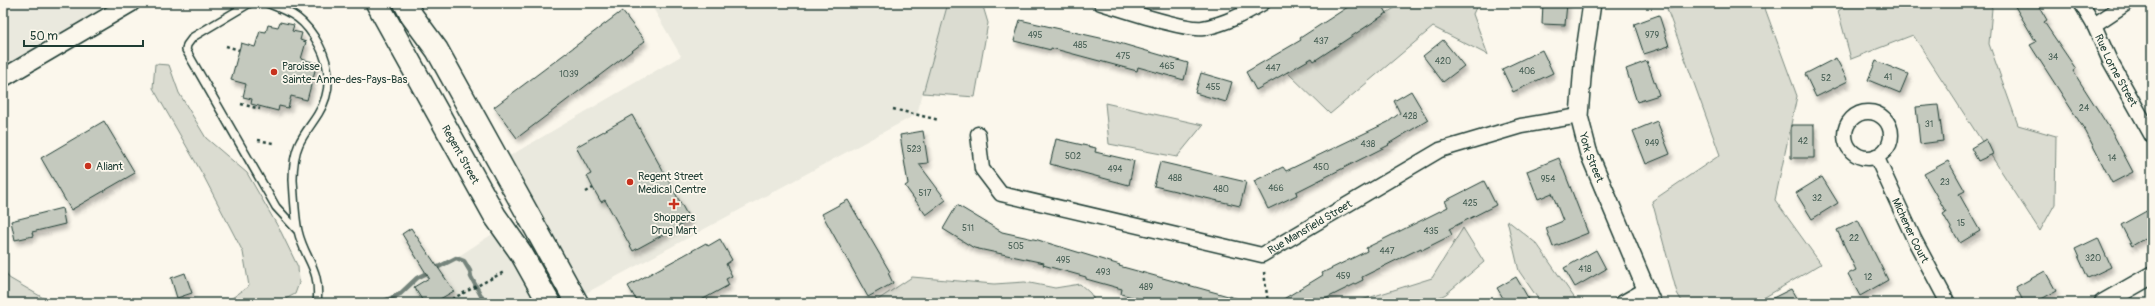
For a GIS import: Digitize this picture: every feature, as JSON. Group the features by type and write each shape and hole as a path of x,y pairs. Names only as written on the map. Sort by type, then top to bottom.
{"main road":[{"name":"Regent Street","path":"377,3 495,216 521,253 550,303"},
{"path":"405,3 412,16 437,50 577,303"}],"street":[{"path":"3,78 131,3"},
{"path":"1101,3 1173,24 1201,28 1236,18 1263,3"},
{"name":"York Street","path":"1592,3 1583,65 1579,116 1588,151 1648,297"},
{"name":"Rue Lorne Street","path":"2081,3 2094,25 2110,61 2152,136"},
{"path":"2094,25 2127,3"},
{"name":"Rue Mansfield Street","path":"978,134 982,169 1001,194 1262,255 1440,150 1521,126 1579,116"},
{"name":"Michener Court","path":"1876,156 1914,239 1948,303"},
{"path":"2104,303 2152,275"},
{"path":"1622,303 1648,297"}],"lane":[{"path":"250,3 193,37 187,45 186,50 276,207 298,231"},
{"path":"267,3 292,13 299,18 317,40 323,51 329,71 329,81 324,102 304,134 295,156 293,179 298,231 317,277 319,290 317,303"}],"path":[{"path":"226,46 239,50"},
{"path":"241,104 260,109"},
{"path":"893,109 939,120"},
{"path":"258,140 273,143"},
{"path":"586,192 593,188"},
{"path":"452,303 450,300 504,272"},
{"path":"1264,272 1268,303"}],"shaded area":[{"path":"3,3 131,3 3,78"},
{"path":"650,3 948,3 917,114 575,299 499,162 681,56"},
{"path":"948,3 982,3 988,23 975,97 923,93"},
{"path":"1403,3 1478,3 1473,14 1488,55 1433,27 1330,114 1287,72"},
{"path":"1692,3 1763,3 1797,96 1775,200 1821,264 1755,303 1683,303 1677,293 1652,201 1720,155 1667,9"},
{"path":"1850,3 1989,3 1992,8 1989,44 2018,125 2056,136 2055,204 2040,231 1913,35 1851,59 1838,11"},
{"path":"155,64 169,65 179,93 206,138 247,173 281,232 298,267 299,283 295,294 278,303 225,303 249,286 243,252 203,175 153,88"},
{"path":"1105,103 1203,125 1177,157 1109,144"},
{"path":"1507,220 1537,244 1578,303 1541,303 1519,271"},
{"path":"503,227 549,303 380,303 400,294 417,278 456,258"},
{"path":"1463,228 1484,262 1446,294 1428,303 1352,303 1432,278"},
{"path":"3,267 9,278 52,303 3,303"},
{"path":"912,277 994,284 1025,282 1055,288 1080,284 1090,293 1096,303 873,303"}],"building":[{"path":"1354,3 1381,3 1387,13 1314,61 1312,58 1256,90 1246,72 1301,40 1300,38"},
{"path":"1543,3 1567,3 1565,25 1542,24"},
{"path":"2013,3 2037,3 2047,20 2044,22 2076,69 2073,71 2112,132 2133,172 2112,183 2086,132 2030,45 2036,42"},
{"path":"622,11 645,41 517,138 494,107"},
{"path":"1659,15 1669,46 1644,54 1634,24"},
{"path":"1020,20 1109,40 1188,63 1184,80 1138,67 1137,71 1051,48 1051,50 1014,41"},
{"name":"Paroisse Sainte-Anne-des-Pays-Bas","path":"280,22 294,25 292,31 302,33 300,40 306,42 301,59 317,63 307,100 291,96 288,108 279,106 278,111 251,104 252,99 243,97 246,84 231,80 241,43 255,47 260,31 266,32 268,25 278,27"},
{"path":"1443,40 1464,66 1443,82 1423,56"},
{"path":"1542,50 1553,73 1513,92 1502,69"},
{"path":"1836,58 1848,81 1816,97 1805,74"},
{"path":"1647,61 1659,95 1637,102 1626,69"},
{"path":"1876,61 1908,74 1900,93 1868,80"},
{"path":"1201,73 1232,82 1226,102 1195,93"},
{"path":"1411,91 1428,120 1388,144 1389,145 1296,192 1297,195 1268,209 1254,181 1283,167 1286,171 1388,122 1400,113 1394,101"},
{"path":"1938,105 1943,141 1920,144 1916,107"},
{"name":"Regent Street Medical Centre","path":"632,115 690,220 633,251 605,200 601,202 593,188 587,176 591,174 576,147"},
{"name":"Aliant","path":"104,121 135,173 71,210 41,158"},
{"path":"1657,121 1670,154 1646,164 1633,131"},
{"path":"1791,125 1814,125 1814,158 1791,158"},
{"path":"923,131 928,163 919,164 946,200 926,215 905,186 908,184 900,135"},
{"path":"1056,139 1096,148 1095,152 1134,161 1129,185 1050,164"},
{"path":"1986,139 1993,154 1978,161 1971,148"},
{"path":"1559,158 1588,233 1553,247 1546,228 1563,221 1552,193 1538,199 1527,171"},
{"path":"1948,161 1965,191 1959,194 1980,231 1960,243 1943,214 1946,212 1924,174"},
{"path":"1160,162 1246,182 1240,206 1154,186"},
{"path":"1822,177 1838,203 1812,219 1796,193"},
{"path":"1484,181 1496,205 1449,229 1452,235 1422,250 1421,248 1362,277 1363,280 1317,303 1277,303 1323,275 1322,273 1367,251 1366,248 1448,207 1445,201"},
{"path":"848,200 890,272 888,273 893,283 868,297 822,214"},
{"path":"957,205 1002,232 1038,240 1120,265 1119,266 1239,299 1238,303 1155,303 1121,294 1122,289 1043,265 1044,263 974,248 943,229"},
{"path":"62,208 65,224 32,232 33,236 15,240 11,221"},
{"path":"2152,208 2152,234 2132,246 2121,225"},
{"path":"1858,220 1888,280 1860,296 1848,274 1856,270 1837,230"},
{"path":"411,228 454,291 433,303 424,303 414,287 429,278 402,234"},
{"path":"2098,238 2111,267 2088,278 2075,249"},
{"path":"720,239 732,260 726,264 732,276 726,279 729,285 696,303 638,303 628,286 706,243 708,246"},
{"path":"1596,250 1606,269 1575,287 1564,268"},
{"path":"2045,271 2056,291 2034,303 2024,303 2016,287"},
{"path":"185,273 192,293 177,298 171,278"},
{"path":"1516,277 1531,303 1506,303 1497,288"},
{"path":"1791,289 1799,303 1763,303"}],"waterway":[{"path":"380,303 400,294 417,278 456,258 464,261 485,303"}],"place":[{"name":"Paroisse Sainte-Anne-des-Pays-Bas","path":"274,72"},
{"name":"Aliant","path":"88,166"},
{"name":"Regent Street Medical Centre","path":"630,182"},
{"name":"Shoppers Drug Mart","path":"674,204"}]}
